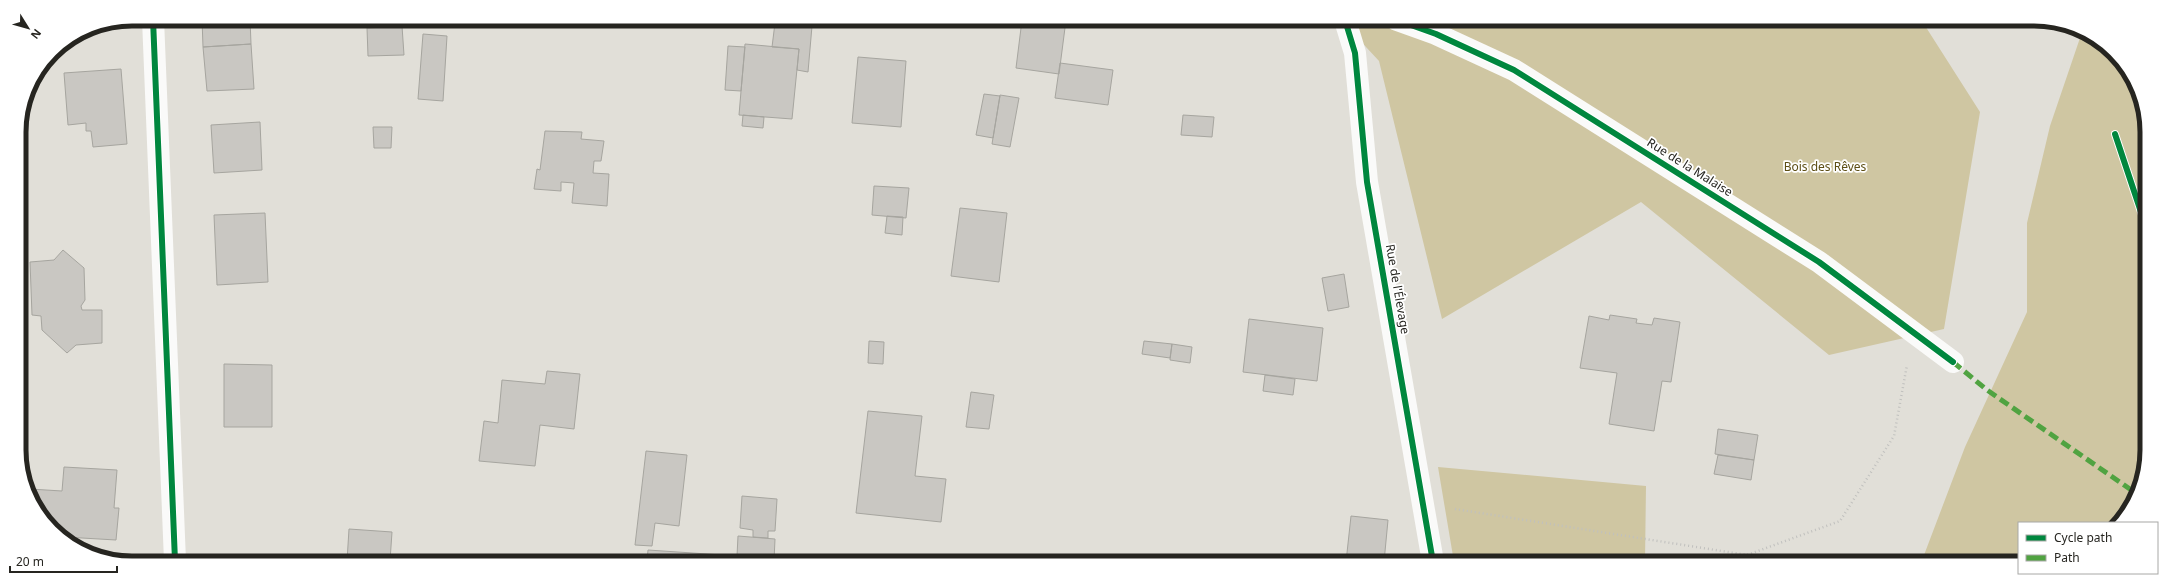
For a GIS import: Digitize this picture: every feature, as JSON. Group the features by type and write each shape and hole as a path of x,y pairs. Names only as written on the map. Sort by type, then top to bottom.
{"street":[{"path":"153,26 175,556"},
{"name":"Rue de l'Élevage","path":"1346,26 1355,53 1367,182 1432,556"},
{"name":"Rue de la Malaise","path":"1414,26 1436,34 1514,70 1819,262 1953,362"}],"path":[{"path":"1423,504 1747,555 1840,521 1894,436 1913,331"}],"green space":[{"name":"Bois des Rêves","path":"1347,26 1925,26 1980,112 1944,329 1829,355 1641,202 1442,319 1379,61"},
{"path":"2080,37 2099,48 2118,67 2132,91 2139,118 2140,450 2138,471 2132,491 2126,503 2112,522 2018,522 2018,556 1924,556 1965,447 2027,312 2027,223 2050,126"},
{"path":"1438,467 1646,486 1645,556 1453,556"}],"building":[{"path":"202,26 250,26 251,44 203,47"},
{"path":"402,26 404,55 368,56 367,28"},
{"path":"775,26 812,26 808,72 797,70 799,49 772,47"},
{"path":"1021,26 1065,26 1059,74 1016,68"},
{"path":"423,34 447,36 443,101 418,99"},
{"path":"251,44 254,89 207,91 203,47"},
{"path":"745,44 799,49 792,119 739,115"},
{"path":"728,46 745,47 741,91 725,90"},
{"path":"858,57 906,61 901,127 852,123"},
{"path":"1060,63 1113,70 1108,105 1055,98"},
{"path":"121,69 127,144 93,147 91,131 86,131 86,123 68,125 64,73"},
{"path":"984,94 1000,96 993,138 976,135"},
{"path":"1000,95 1019,98 1010,147 992,144"},
{"path":"743,115 764,117 763,128 742,126"},
{"path":"1183,115 1214,117 1212,137 1181,135"},
{"path":"260,122 262,170 214,173 211,125"},
{"path":"373,127 392,127 391,148 374,148"},
{"path":"545,131 582,132 581,139 604,141 601,161 594,161 593,173 609,174 607,206 572,203 574,183 561,182 561,191 534,189 537,169 540,170"},
{"path":"874,186 909,188 906,218 872,215"},
{"path":"960,208 1007,213 999,282 951,276"},
{"path":"265,213 268,282 217,285 214,215"},
{"path":"887,216 903,217 902,235 885,233"},
{"path":"63,250 84,268 85,300 81,306 82,310 102,310 102,343 76,345 67,353 42,330 41,316 32,315 30,262 54,260"},
{"path":"1344,274 1349,307 1328,311 1322,278"},
{"path":"1610,315 1637,319 1636,323 1652,325 1654,318 1680,322 1671,382 1662,381 1654,431 1609,424 1617,373 1580,368 1589,316 1609,320"},
{"path":"1249,319 1323,328 1317,381 1243,372"},
{"path":"869,341 884,342 883,364 868,363"},
{"path":"1144,341 1172,344 1170,358 1142,354"},
{"path":"1172,344 1192,347 1190,363 1170,360"},
{"path":"224,364 272,365 272,427 224,427"},
{"path":"547,371 580,374 574,429 540,425 535,466 479,461 484,421 498,423 502,380 545,384"},
{"path":"1265,375 1295,379 1293,395 1263,391"},
{"path":"971,392 994,395 989,429 966,427"},
{"path":"868,411 922,416 915,476 946,479 941,522 856,513"},
{"path":"1718,429 1758,435 1754,460 1715,454"},
{"path":"646,451 687,455 679,526 655,523 652,546 635,545"},
{"path":"1718,455 1754,460 1751,480 1714,474"},
{"path":"64,467 117,470 114,508 119,508 116,540 72,537 48,515 33,489 62,491"},
{"path":"742,496 777,499 775,531 768,531 768,538 753,537 753,530 740,528"},
{"path":"1351,516 1388,520 1385,556 1347,556"},
{"path":"349,529 392,532 390,556 347,556"},
{"path":"738,536 775,539 774,556 737,556"},
{"path":"648,550 737,556 647,556"}],"marked path":[{"path":"1953,362 1987,390 2132,491"}],"cycle path":[{"path":"153,26 175,556"},
{"path":"1347,26 1355,53 1367,182 1432,556"},
{"path":"1414,26 1436,34 1514,70 1819,262 1953,362"},
{"path":"2115,134 2140,209"}]}
